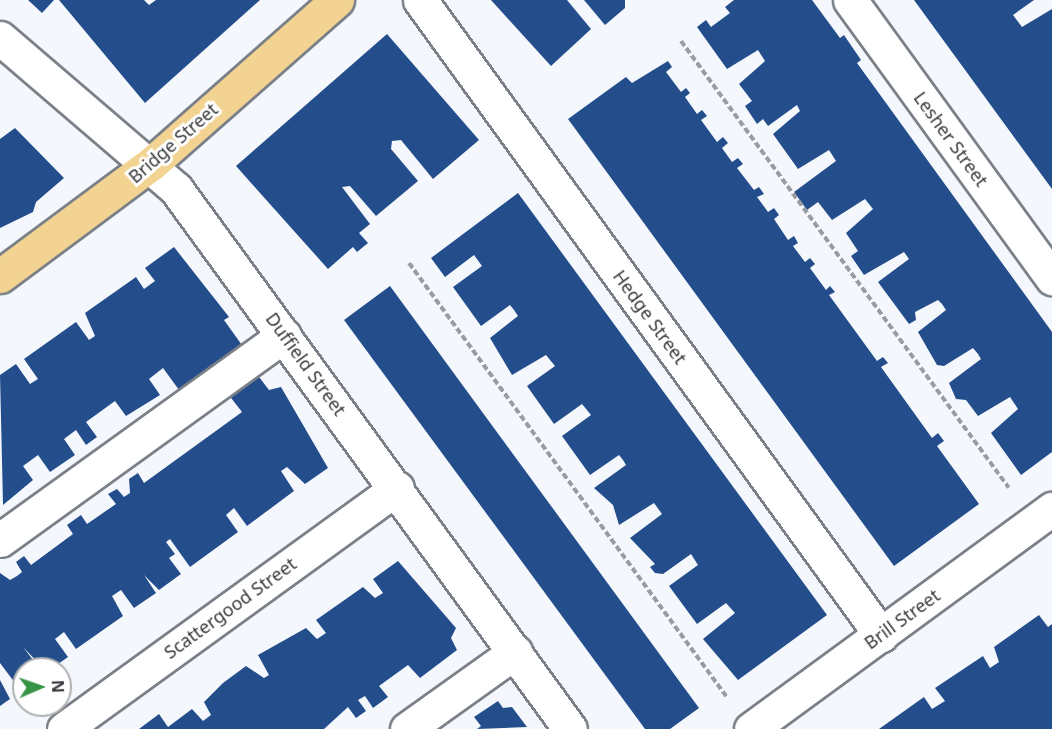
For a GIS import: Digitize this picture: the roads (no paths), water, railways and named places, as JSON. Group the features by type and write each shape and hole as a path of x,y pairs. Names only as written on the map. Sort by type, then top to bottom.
{"main road":[{"name":"Bridge Street","path":"0,276 151,164 337,0"}],"street":[{"name":"Hedge Street","path":"420,0 881,635"},
{"name":"Lesher Street","path":"850,0 1052,278"},
{"name":"Duffield Street","path":"0,38 151,164 176,189 397,488 570,729"},
{"path":"0,540 284,335"},
{"name":"Scattergood Street","path":"64,729 397,488"},
{"name":"Brill Street","path":"752,729 1043,516"},
{"path":"407,729 515,652"}]}
